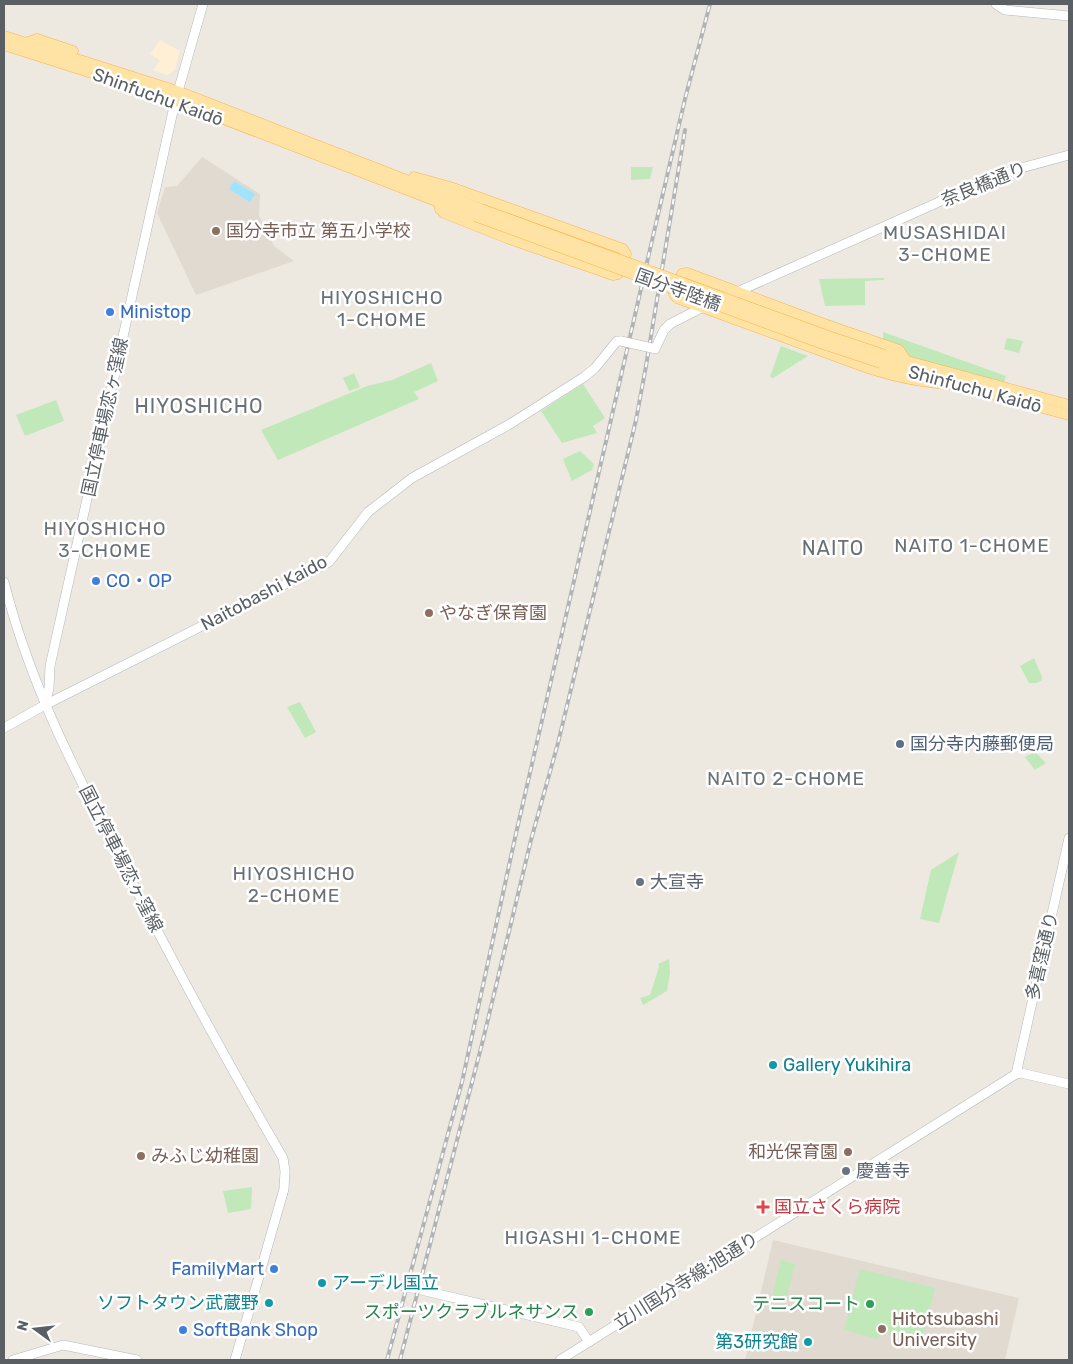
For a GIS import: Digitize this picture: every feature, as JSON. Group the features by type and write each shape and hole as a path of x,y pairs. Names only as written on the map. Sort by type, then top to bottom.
{"main road":[{"name":"国立停車場恋ヶ窪線","path":"45,705 49,688 50,666 149,216 175,102 203,4"},
{"path":"996,4 1005,10 1069,16"},
{"name":"Shinfuchu Kaidō","path":"4,36 178,91 401,178 478,212"},
{"name":"Shinfuchu Kaidō","path":"4,45 159,95 439,202 478,212"},
{"name":"Shinfuchu Kaidō","path":"178,91 184,98 266,130 310,153"},
{"name":"奈良橋通り","path":"737,292 986,181 1014,170 1069,155"},
{"path":"401,178 410,176 450,187 623,249 626,254 618,274 613,275 444,213 440,209 439,202"},
{"name":"国分寺陸橋","path":"478,212 831,337 883,359"},
{"path":"907,362 900,351 896,349 693,275 683,273 675,296 702,308 873,370 893,376 932,383 952,384"},
{"path":"702,308 737,292"},
{"name":"Naitobashi Kaido","path":"4,728 45,705 329,562 368,512 412,478 510,424 574,384 595,368 617,340 655,349 664,330 670,324 702,308"},
{"name":"Shinfuchu Kaidō","path":"883,359 907,362 1069,405"},
{"name":"Shinfuchu Kaidō","path":"883,359 952,384 1069,415"},
{"name":"国立停車場恋ヶ窪線","path":"4,582 13,618 30,666 45,705 74,769 200,1011 285,1165 284,1188 235,1360"},
{"path":"30,666 40,670 50,666"},
{"name":"多喜窪通り","path":"1016,1074 1069,838"},
{"path":"1016,1074 1021,1073 1069,1084"},
{"name":"立川国分寺線;旭通り","path":"560,1360 1016,1074"},
{"path":"387,1282 579,1327 589,1342"},
{"path":"13,1360 63,1345 137,1360"}],"shaded area":[{"path":"160,40 180,51 175,70 167,75 153,70 160,60 150,54"},
{"name":"国分寺市立 第五小学校","path":"202,157 260,194 259,216 274,246 294,261 196,295 157,213 165,187 177,186"},
{"name":"Hitotsubashi University","path":"773,1240 1019,1298 1005,1360 745,1360"}],"green space":[{"path":"631,167 653,167 650,179 631,180"},
{"path":"884,278 884,280 865,281 865,305 825,306 819,279"},
{"path":"883,332 1006,376 1003,386 895,354 883,346"},
{"path":"1007,338 1023,341 1019,353 1004,349"},
{"path":"781,346 808,356 773,378 770,377"},
{"path":"431,363 438,381 414,392 419,399 278,460 261,430 367,386 392,380"},
{"path":"354,373 360,387 349,391 343,378"},
{"path":"583,384 605,418 593,426 597,433 562,443 541,411"},
{"path":"56,400 64,421 25,436 16,415"},
{"path":"580,451 594,464 592,470 572,481 563,459"},
{"path":"1034,658 1042,680 1037,683 1029,683 1020,666"},
{"path":"300,702 316,732 305,738 287,707"},
{"path":"1035,752 1046,763 1035,770 1025,757"},
{"path":"959,852 939,923 920,919 931,870"},
{"path":"669,959 670,972 667,991 643,1005 640,998 650,995 659,967 658,964"},
{"path":"252,1187 251,1209 228,1213 223,1191"},
{"path":"781,1260 795,1264 785,1304 771,1301"},
{"path":"860,1269 935,1288 922,1342 883,1332 877,1339 844,1330"}],"water":[{"path":"234,181 255,194 250,202 229,189"}],"railway":[{"path":"387,1360 462,1082 515,838 657,219 685,99 710,4"},
{"path":"400,1360 483,1040 531,840 558,743 636,420 685,130"}],"place":[{"name":"国分寺市立 第五小学校","path":"216,231"},
{"name":"Ministop","path":"110,312"},
{"name":"CO・OP","path":"96,581"},
{"name":"やなぎ保育園","path":"429,613"},
{"name":"国分寺内藤郵便局","path":"900,744"},
{"name":"大宣寺","path":"640,882"},
{"name":"Gallery Yukihira","path":"773,1065"},
{"name":"和光保育園","path":"848,1152"},
{"name":"みふじ幼稚園","path":"141,1156"},
{"name":"慶善寺","path":"846,1171"},
{"name":"国立さくら病院","path":"763,1207"},
{"name":"FamilyMart","path":"274,1269"},
{"name":"アーデル国立","path":"322,1283"},
{"name":"ソフトタウン武蔵野","path":"269,1303"},
{"name":"テニスコート","path":"870,1304"},
{"name":"スポーツクラブルネサンス","path":"589,1312"},
{"name":"Hitotsubashi University","path":"882,1329"},
{"name":"SoftBank Shop","path":"183,1330"},
{"name":"第3研究館","path":"808,1342"}],"district":[{"name":"MUSASHIDAI 3-CHOME","path":"945,243"},
{"name":"HIYOSHICHO 1-CHOME","path":"382,308"},
{"name":"HIYOSHICHO","path":"199,406"},
{"name":"HIYOSHICHO 3-CHOME","path":"105,539"},
{"name":"NAITO 1-CHOME","path":"972,545"},
{"name":"NAITO","path":"833,548"},
{"name":"NAITO 2-CHOME","path":"786,778"},
{"name":"HIYOSHICHO 2-CHOME","path":"294,884"},
{"name":"HIGASHI 1-CHOME","path":"593,1237"}]}
